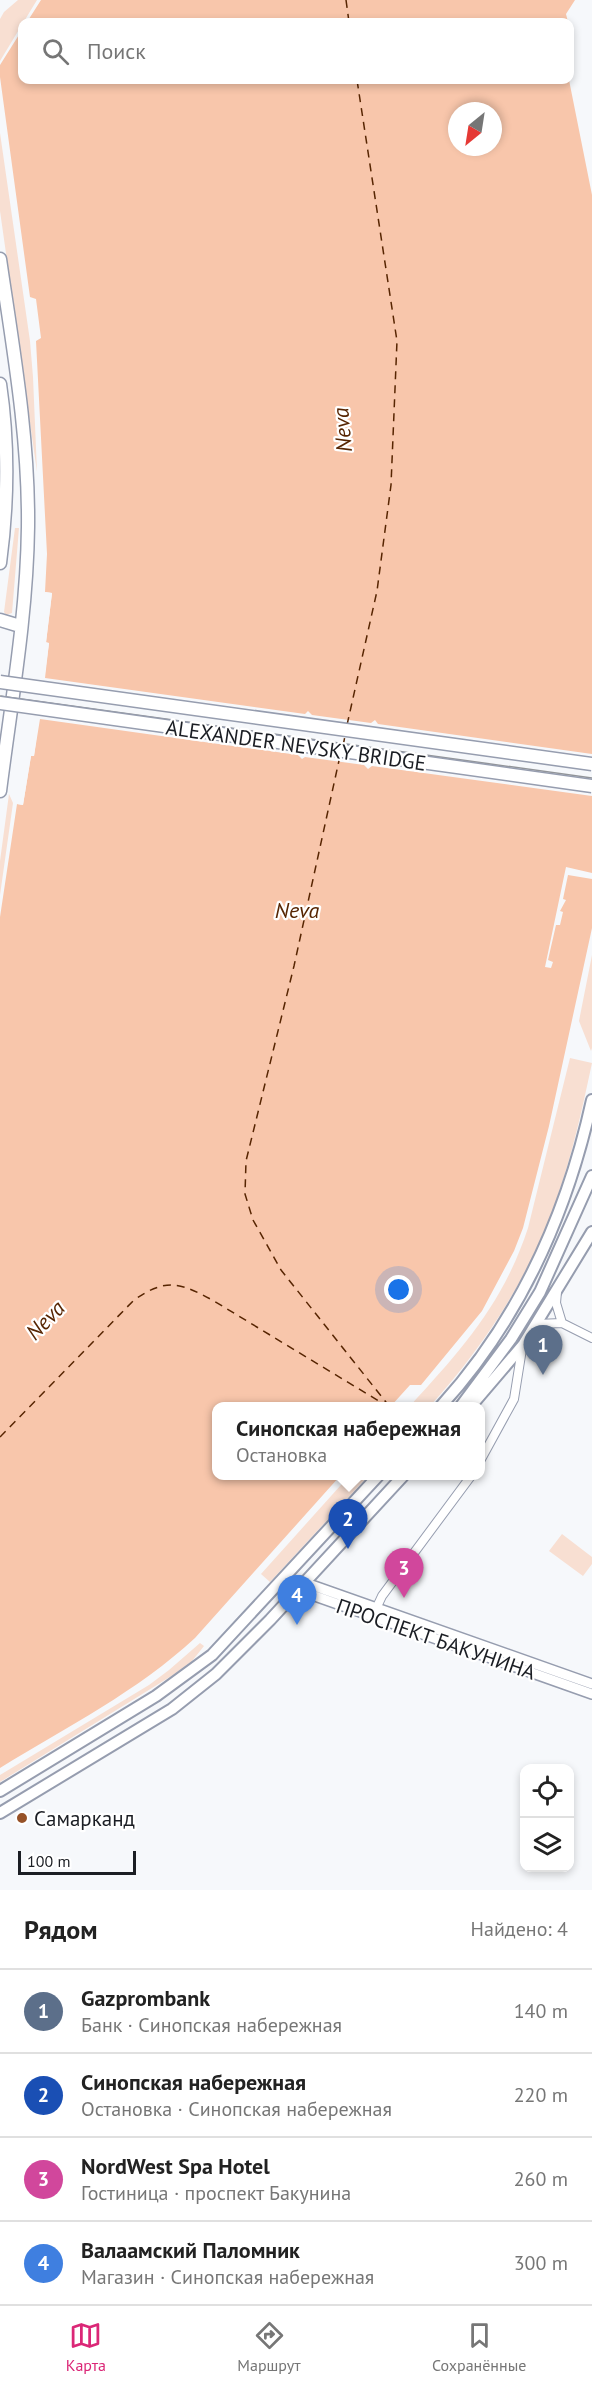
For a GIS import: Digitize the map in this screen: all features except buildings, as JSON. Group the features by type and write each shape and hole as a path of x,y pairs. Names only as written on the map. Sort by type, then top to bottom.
{"main road":[{"path":"0,260 20,401 26,474 27,567 1,765 0,791"},
{"path":"0,384 8,469 0,563"},
{"path":"0,620 20,626"},
{"path":"0,626 20,626"},
{"name":"ALEXANDER NEVSKY BRIDGE","path":"0,682 592,764"},
{"name":"ALEXANDER NEVSKY BRIDGE","path":"0,703 592,786"},
{"path":"445,1402 502,1326 538,1263 573,1176 592,1100"},
{"path":"466,1402 511,1339 540,1292 592,1176"},
{"path":"475,1402 523,1345 592,1232"},
{"path":"0,1791 156,1696 198,1667 233,1635 374,1480"},
{"path":"0,1813 194,1694 243,1649 399,1480"}],"street":[{"path":"557,1290 556,1304 562,1323"},
{"path":"536,1324 562,1323 592,1338"},
{"path":"485,1453 506,1417 517,1390 519,1359 523,1345"},
{"path":"374,1612 382,1596 468,1480"},
{"name":"ПРОСПЕКТ БАКУНИНА","path":"286,1576 301,1586 592,1694"},
{"name":"ПРОСПЕКТ БАКУНИНА","path":"374,1612 592,1684"}],"shaded area":[{"path":"18,0 37,0 26,18 18,18 18,31 0,61 0,19 4,12"},
{"path":"0,133 30,341 37,472 0,211"},
{"path":"15,528 19,528 12,613 6,615 4,612"},
{"path":"9,794 13,803 0,895 0,861"},
{"path":"592,955 592,1048 591,1051 579,1021"},
{"path":"570,1058 592,1063 567,1167 556,1201 519,1284 469,1359 433,1402 414,1402 464,1345 493,1303 518,1255 528,1228"},
{"path":"345,1480 364,1480 270,1582 261,1574"},
{"path":"562,1534 592,1557 592,1564 583,1576 549,1551"},
{"path":"200,1643 204,1646 192,1661 173,1675 0,1782 0,1775 149,1685"}],"water":[{"path":"41,0 575,0 566,14 567,18 30,18"},
{"name":"Neva","path":"18,36 18,84 570,84 592,195 592,928 549,1126 523,1228 514,1251 482,1311 421,1385 410,1385 395,1402 212,1402 212,1480 336,1480 195,1638 173,1657 126,1692 0,1768 0,917 17,804 23,805 31,756 34,756 49,643 46,643 52,593 45,592 47,554 36,341 41,338 36,299 30,297 0,77 0,65"}],"pier":[{"path":"45,592 52,593 46,642 49,643 45,678 305,714 308,711 312,715 371,723 375,720 378,724 592,754 592,796 372,766 368,769 364,765 305,757 302,759 298,755 40,719 23,805 17,804 17,801 21,802 28,755 32,753 46,646 43,643 48,595 44,595"},
{"path":"566,867 592,873 592,879 568,875 563,899 566,900 560,911 563,912 560,925 556,925 548,960 553,962 551,968 545,967"}],"ferry route":[{"path":"346,0 348,18"},
{"path":"347,725 377,591 391,485 397,341 358,84"},
{"path":"343,746 345,736"},
{"path":"340,756 294,966 246,1161 245,1194 253,1220 281,1270 386,1402"},
{"path":"0,1437 134,1300 165,1285 183,1287 214,1301 380,1402"}],"tram line":[{"path":"0,696 592,778"}],"place":[{"name":"Gazprombank","path":"543,1375"},
{"name":"Синопская набережная","path":"348,1549"},
{"name":"NordWest Spa Hotel","path":"404,1598"},
{"name":"Валаамский Паломник","path":"297,1625"},
{"name":"Самарканд","path":"22,1818"}]}
